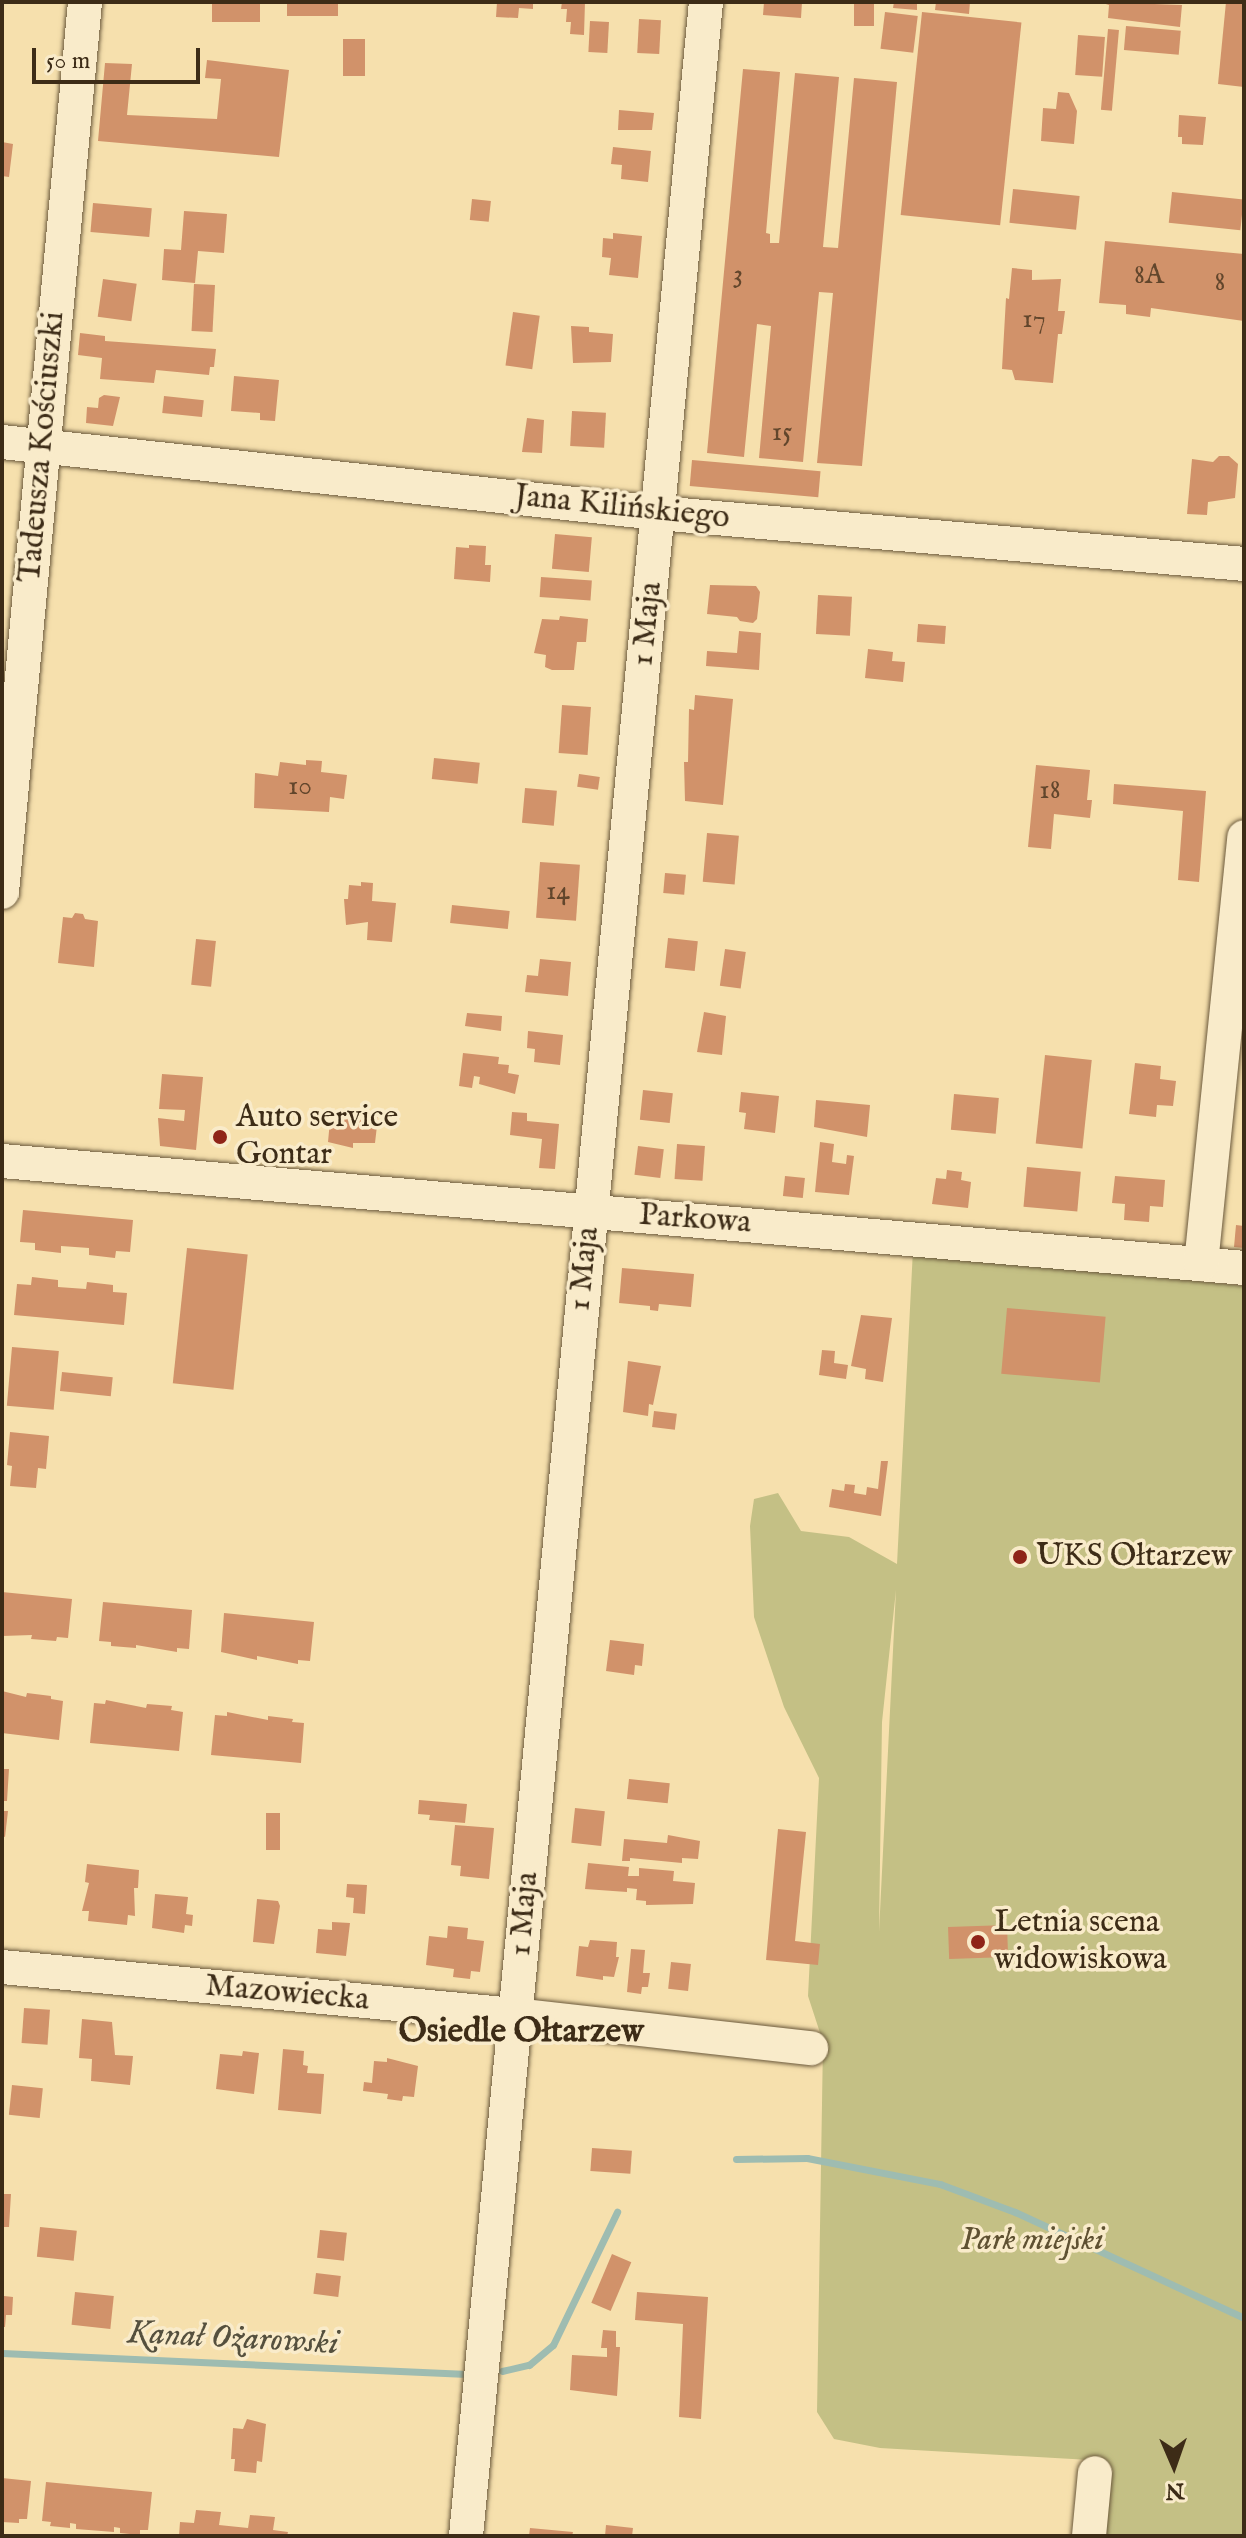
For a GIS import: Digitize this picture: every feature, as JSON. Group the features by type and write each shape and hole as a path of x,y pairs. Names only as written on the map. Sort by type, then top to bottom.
{"street":[{"name":"Tadeusza Kościuszki","path":"2,892 85,2"},
{"name":"1 Maja","path":"466,2536 706,2"},
{"name":"Jana Kilińskiego","path":"2,442 658,513 1244,564"},
{"path":"1201,1264 1244,837"},
{"name":"Parkowa","path":"2,1161 1244,1268"},
{"name":"Mazowiecka","path":"2,1967 515,2015 811,2048"},
{"path":"1089,2536 1095,2473"}],"green space":[{"name":"Park miejski","path":"913,1249 1244,1286 1244,2536 1102,2536 1107,2461 880,2448 834,2439 817,2412 823,2042 808,1996 819,1778 784,1707 754,1617 750,1526 754,1499 778,1493 801,1531 849,1537 897,1564","holes":["896,1590 879,1932 882,1722"]}],"building":[{"path":"212,2 260,2 260,22 212,22"},
{"path":"287,2 338,2 338,16 287,16"},
{"path":"497,2 533,2 533,9 519,8 518,18 496,17"},
{"path":"562,2 585,2 584,35 570,34 571,22 566,22 567,9 561,9"},
{"path":"764,2 802,2 801,18 763,15"},
{"path":"854,2 874,2 874,26 854,26"},
{"path":"894,2 917,2 917,10 893,8"},
{"path":"936,2 970,2 969,14 935,10"},
{"path":"1099,2 1182,5 1180,27 1108,18 1109,5"},
{"path":"1226,2 1244,2 1244,87 1218,84"},
{"path":"885,12 918,16 913,53 880,49"},
{"path":"922,12 1021,22 1000,225 901,215"},
{"path":"639,19 661,20 659,54 637,53"},
{"path":"590,21 609,22 607,53 588,52"},
{"path":"1126,26 1181,31 1179,55 1124,50"},
{"path":"1108,29 1119,30 1112,111 1101,110"},
{"path":"1078,35 1105,37 1102,77 1075,75"},
{"path":"343,39 365,39 365,76 343,76"},
{"path":"207,60 289,70 279,157 98,141 105,63 132,64 127,115 217,119 221,79 205,78"},
{"path":"743,69 780,72 766,233 770,234 770,243 779,243 795,73 839,77 823,247 838,248 854,78 897,82 862,466 817,463 833,293 819,292 803,462 759,458 771,326 757,324 744,457 707,453"},
{"path":"1058,92 1069,93 1077,111 1074,144 1041,141 1043,108 1056,109"},
{"path":"619,110 654,113 652,130 618,130"},
{"path":"1179,115 1206,117 1203,145 1182,144 1182,137 1178,137"},
{"path":"2,142 13,144 9,177 2,176"},
{"path":"613,147 651,151 648,182 621,179 622,165 611,164"},
{"path":"1013,189 1080,196 1076,230 1009,223"},
{"path":"1172,192 1244,200 1240,230 1169,223"},
{"path":"472,199 491,201 489,222 470,220"},
{"path":"93,203 152,208 149,237 90,232"},
{"path":"184,211 227,214 224,253 198,251 195,283 162,280 164,249 181,250"},
{"path":"613,233 642,236 638,278 609,275 611,258 602,257 603,238 613,239"},
{"path":"1105,241 1244,254 1244,321 1151,308 1150,317 1126,314 1126,305 1099,303"},
{"path":"1012,268 1032,270 1032,280 1061,279 1058,311 1065,311 1062,334 1058,334 1053,383 1015,380 1012,370 1002,369 1006,298 1009,299"},
{"path":"103,279 137,284 131,321 98,317"},
{"path":"194,284 215,285 213,332 192,331"},
{"path":"513,312 540,316 532,369 505,365"},
{"path":"571,326 589,327 589,332 613,334 611,362 573,363"},
{"path":"80,333 105,336 105,341 216,349 214,367 210,367 209,375 156,370 154,383 100,379 102,358 78,355"},
{"path":"234,376 279,380 275,421 260,420 260,413 231,411"},
{"path":"104,395 120,397 113,426 86,423 87,407 98,408 99,398"},
{"path":"164,396 204,400 202,417 162,413"},
{"path":"572,411 606,413 604,448 570,446"},
{"path":"527,418 544,420 542,453 522,452"},
{"path":"1219,456 1229,456 1238,464 1235,498 1208,502 1207,515 1187,514 1192,459 1213,462"},
{"path":"692,460 821,471 818,497 690,486"},
{"path":"555,534 592,537 589,572 552,569"},
{"path":"469,545 486,546 485,565 491,565 490,582 454,579 456,547 469,548"},
{"path":"541,577 592,581 590,601 540,597"},
{"path":"710,585 756,586 760,592 757,619 753,623 740,621 737,617 707,614"},
{"path":"818,595 852,597 850,636 816,634"},
{"path":"560,616 588,619 586,642 577,642 574,670 552,670 545,667 546,655 534,653 542,619 559,620"},
{"path":"918,624 946,626 945,644 917,642"},
{"path":"739,631 761,633 759,670 706,666 707,651 737,653"},
{"path":"868,649 893,652 892,661 905,662 903,682 865,678"},
{"path":"695,695 733,699 723,805 685,801 684,762 688,762 689,709 694,710"},
{"path":"562,705 591,707 588,755 559,753"},
{"path":"434,758 480,763 478,784 432,779"},
{"path":"306,760 322,761 321,772 347,775 344,799 330,797 329,812 254,808 255,773 278,776 280,762 306,765"},
{"path":"1036,765 1090,770 1087,800 1092,800 1090,818 1054,814 1051,849 1028,847"},
{"path":"579,774 600,777 598,790 577,787"},
{"path":"1114,784 1206,791 1199,882 1178,880 1183,811 1113,804"},
{"path":"525,788 557,791 554,826 522,823"},
{"path":"707,833 739,836 735,885 703,882"},
{"path":"540,862 580,865 576,921 536,918"},
{"path":"665,873 686,875 684,895 663,893"},
{"path":"361,882 373,883 372,901 396,903 392,942 367,940 368,922 346,925 344,899 348,899 349,885 361,886"},
{"path":"452,905 510,911 508,929 450,923"},
{"path":"75,913 98,921 94,967 58,963 63,917 72,918"},
{"path":"668,938 698,941 695,971 665,968"},
{"path":"196,939 216,941 211,987 191,985"},
{"path":"725,949 746,952 741,989 720,986"},
{"path":"540,959 571,962 568,996 525,992 527,975 538,976"},
{"path":"704,1012 726,1016 722,1055 697,1052"},
{"path":"467,1013 502,1016 501,1031 465,1026"},
{"path":"528,1031 563,1035 560,1065 534,1062 535,1049 527,1048"},
{"path":"463,1053 499,1057 498,1064 509,1065 508,1073 519,1075 515,1094 479,1084 480,1077 474,1076 472,1088 459,1086"},
{"path":"1045,1055 1092,1060 1082,1148 1036,1144"},
{"path":"1135,1063 1161,1066 1160,1079 1176,1081 1173,1106 1157,1105 1156,1117 1129,1114"},
{"path":"162,1074 203,1077 196,1150 160,1146 158,1118 184,1121 185,1110 159,1109"},
{"path":"643,1090 673,1093 670,1123 640,1120"},
{"path":"741,1092 779,1096 775,1133 744,1129 746,1113 739,1112"},
{"path":"954,1094 999,1098 996,1134 951,1130"},
{"path":"816,1100 870,1105 867,1137 814,1127"},
{"path":"331,1110 378,1117 375,1143 353,1143 353,1148 328,1142"},
{"path":"512,1112 527,1113 527,1121 559,1124 555,1169 539,1168 542,1139 510,1135"},
{"path":"820,1142 834,1144 832,1162 846,1164 847,1155 854,1156 849,1195 815,1192"},
{"path":"677,1144 705,1146 702,1181 675,1179"},
{"path":"638,1146 664,1149 660,1178 634,1175"},
{"path":"1027,1167 1081,1172 1077,1212 1024,1207"},
{"path":"947,1170 962,1172 961,1180 971,1182 968,1208 932,1204 936,1178 946,1179"},
{"path":"785,1176 805,1178 803,1198 783,1196"},
{"path":"1115,1176 1165,1180 1163,1207 1150,1206 1149,1222 1124,1220 1125,1204 1112,1203"},
{"path":"23,1210 133,1220 130,1252 116,1251 115,1258 89,1255 89,1248 61,1246 61,1253 35,1250 35,1243 20,1242"},
{"path":"1236,1225 1244,1226 1244,1248 1234,1247"},
{"path":"187,1248 248,1254 233,1390 173,1383"},
{"path":"622,1268 694,1274 691,1307 659,1304 658,1311 650,1310 650,1306 619,1303"},
{"path":"32,1277 58,1280 58,1287 86,1289 87,1282 113,1285 113,1292 127,1293 124,1325 14,1315 17,1284 31,1285"},
{"path":"1007,1308 1106,1317 1100,1382 1001,1374"},
{"path":"861,1315 892,1318 883,1382 865,1379 866,1369 851,1366"},
{"path":"12,1347 59,1351 54,1410 7,1406"},
{"path":"822,1350 835,1351 834,1363 848,1365 846,1379 819,1375"},
{"path":"628,1361 661,1366 648,1416 623,1412"},
{"path":"62,1372 113,1377 111,1396 60,1391"},
{"path":"654,1411 677,1414 675,1430 652,1427"},
{"path":"10,1432 49,1436 46,1469 38,1468 36,1488 10,1486 12,1466 7,1465"},
{"path":"881,1461 888,1461 881,1516 829,1507 832,1489 844,1491 845,1484 855,1485 854,1493 866,1495 867,1487 878,1489"},
{"path":"2,1592 72,1599 68,1638 57,1637 56,1641 31,1639 32,1635 2,1636"},
{"path":"103,1602 192,1610 189,1649 177,1648 177,1652 136,1645 136,1648 111,1646 111,1642 99,1641"},
{"path":"224,1613 314,1622 310,1661 298,1660 298,1664 257,1656 257,1660 221,1652"},
{"path":"610,1640 644,1644 642,1666 635,1665 634,1675 606,1671"},
{"path":"2,1691 26,1697 27,1693 51,1696 51,1699 63,1701 59,1740 2,1733"},
{"path":"106,1700 146,1708 147,1704 172,1706 171,1710 183,1712 179,1751 90,1743 94,1703 105,1704"},
{"path":"227,1712 268,1720 268,1716 293,1719 292,1722 304,1723 301,1763 211,1755 215,1715 227,1716"},
{"path":"2,1769 9,1769 7,1801 2,1801"},
{"path":"629,1779 670,1783 668,1803 627,1799"},
{"path":"419,1800 467,1804 465,1823 429,1820 430,1815 418,1814"},
{"path":"575,1808 605,1811 601,1846 571,1843"},
{"path":"2,1811 8,1811 5,1837 2,1836"},
{"path":"266,1813 280,1813 280,1850 266,1850"},
{"path":"455,1825 494,1828 489,1879 460,1876 461,1866 451,1865"},
{"path":"778,1829 806,1832 795,1941 820,1944 818,1965 766,1960"},
{"path":"668,1835 700,1841 698,1859 682,1858 682,1863 630,1858 630,1861 622,1861 624,1839 667,1843"},
{"path":"588,1863 629,1867 628,1876 639,1876 639,1868 674,1871 673,1881 695,1883 693,1904 646,1905 646,1901 636,1900 637,1889 627,1888 627,1892 585,1889"},
{"path":"87,1864 139,1870 138,1888 134,1888 135,1916 128,1915 127,1925 88,1921 89,1911 82,1911 89,1883 85,1882"},
{"path":"347,1884 367,1885 365,1914 353,1913 354,1898 346,1897"},
{"path":"155,1894 188,1897 186,1914 193,1915 192,1926 185,1925 184,1933 152,1928"},
{"path":"257,1899 278,1901 280,1906 274,1944 253,1942"},
{"path":"332,1922 350,1923 346,1956 316,1953 318,1929 332,1930"},
{"name":"Letnia scena widowiskowa","path":"1007,1925 1008,1957 949,1959 948,1927"},
{"path":"448,1926 468,1928 467,1939 484,1941 480,1972 471,1971 470,1979 453,1977 454,1969 426,1965 429,1936 447,1938"},
{"path":"590,1940 617,1942 616,1957 619,1957 614,1977 603,1976 603,1980 576,1976 579,1946 588,1947"},
{"path":"631,1949 645,1950 643,1973 650,1973 648,1987 642,1987 641,1994 627,1992"},
{"path":"671,1962 691,1964 688,1991 668,1989"},
{"path":"24,2008 50,2010 47,2045 22,2043"},
{"path":"82,2019 112,2022 115,2055 133,2056 130,2085 91,2081 92,2059 79,2058"},
{"path":"283,2049 304,2051 303,2065 308,2066 307,2073 324,2074 321,2114 278,2110"},
{"path":"243,2051 259,2053 254,2094 216,2089 220,2054 242,2056"},
{"path":"387,2058 418,2066 414,2097 403,2096 402,2101 387,2099 388,2094 363,2091 364,2082 372,2083 374,2061 387,2062"},
{"path":"12,2085 43,2088 40,2118 9,2115"},
{"path":"592,2148 632,2151 630,2174 590,2171"},
{"path":"2,2194 11,2194 9,2227 2,2227"},
{"path":"40,2227 77,2231 74,2261 37,2257"},
{"path":"320,2230 347,2233 344,2261 317,2258"},
{"path":"612,2254 631,2262 611,2311 591,2303"},
{"path":"316,2273 341,2276 338,2297 313,2294"},
{"path":"2,2284 4,2296 13,2297 12,2315 6,2315 5,2327 2,2327"},
{"path":"75,2292 114,2296 110,2329 72,2325"},
{"path":"637,2292 708,2297 701,2419 679,2417 683,2324 635,2320"},
{"path":"603,2330 616,2331 616,2347 620,2347 617,2396 570,2390 572,2355 607,2357 607,2348 601,2348"},
{"path":"247,2419 266,2424 262,2462 257,2461 256,2473 234,2471 235,2459 231,2459 233,2428 243,2429"},
{"path":"2,2478 31,2481 27,2519 19,2519 19,2523 2,2522"},
{"path":"46,2482 152,2492 148,2530 140,2530 140,2535 120,2533 120,2528 114,2527 114,2532 76,2529 76,2524 70,2523 70,2528 50,2526 51,2522 42,2521"},
{"path":"196,2510 221,2512 219,2525 248,2528 250,2515 275,2517 273,2530 288,2532 287,2536 179,2536 180,2522 194,2523"},
{"path":"606,2525 633,2528 632,2536 605,2536"},
{"path":"530,2528 573,2532 572,2536 529,2536"}],"waterway":[{"name":"Kanał Ożarowski","path":"736,2159 807,2158 940,2184 1015,2212 1244,2318"},
{"name":"Kanał Ożarowski","path":"502,2371 529,2365 553,2345 617,2212"},
{"name":"Kanał Ożarowski","path":"2,2353 462,2374"}],"place":[{"name":"Auto service Gontar","path":"220,1137"},
{"name":"UKS Ołtarzew","path":"1020,1557"},
{"name":"Letnia scena widowiskowa","path":"978,1942"}],"district":[{"name":"Osiedle Ołtarzew","path":"521,2032"}]}
